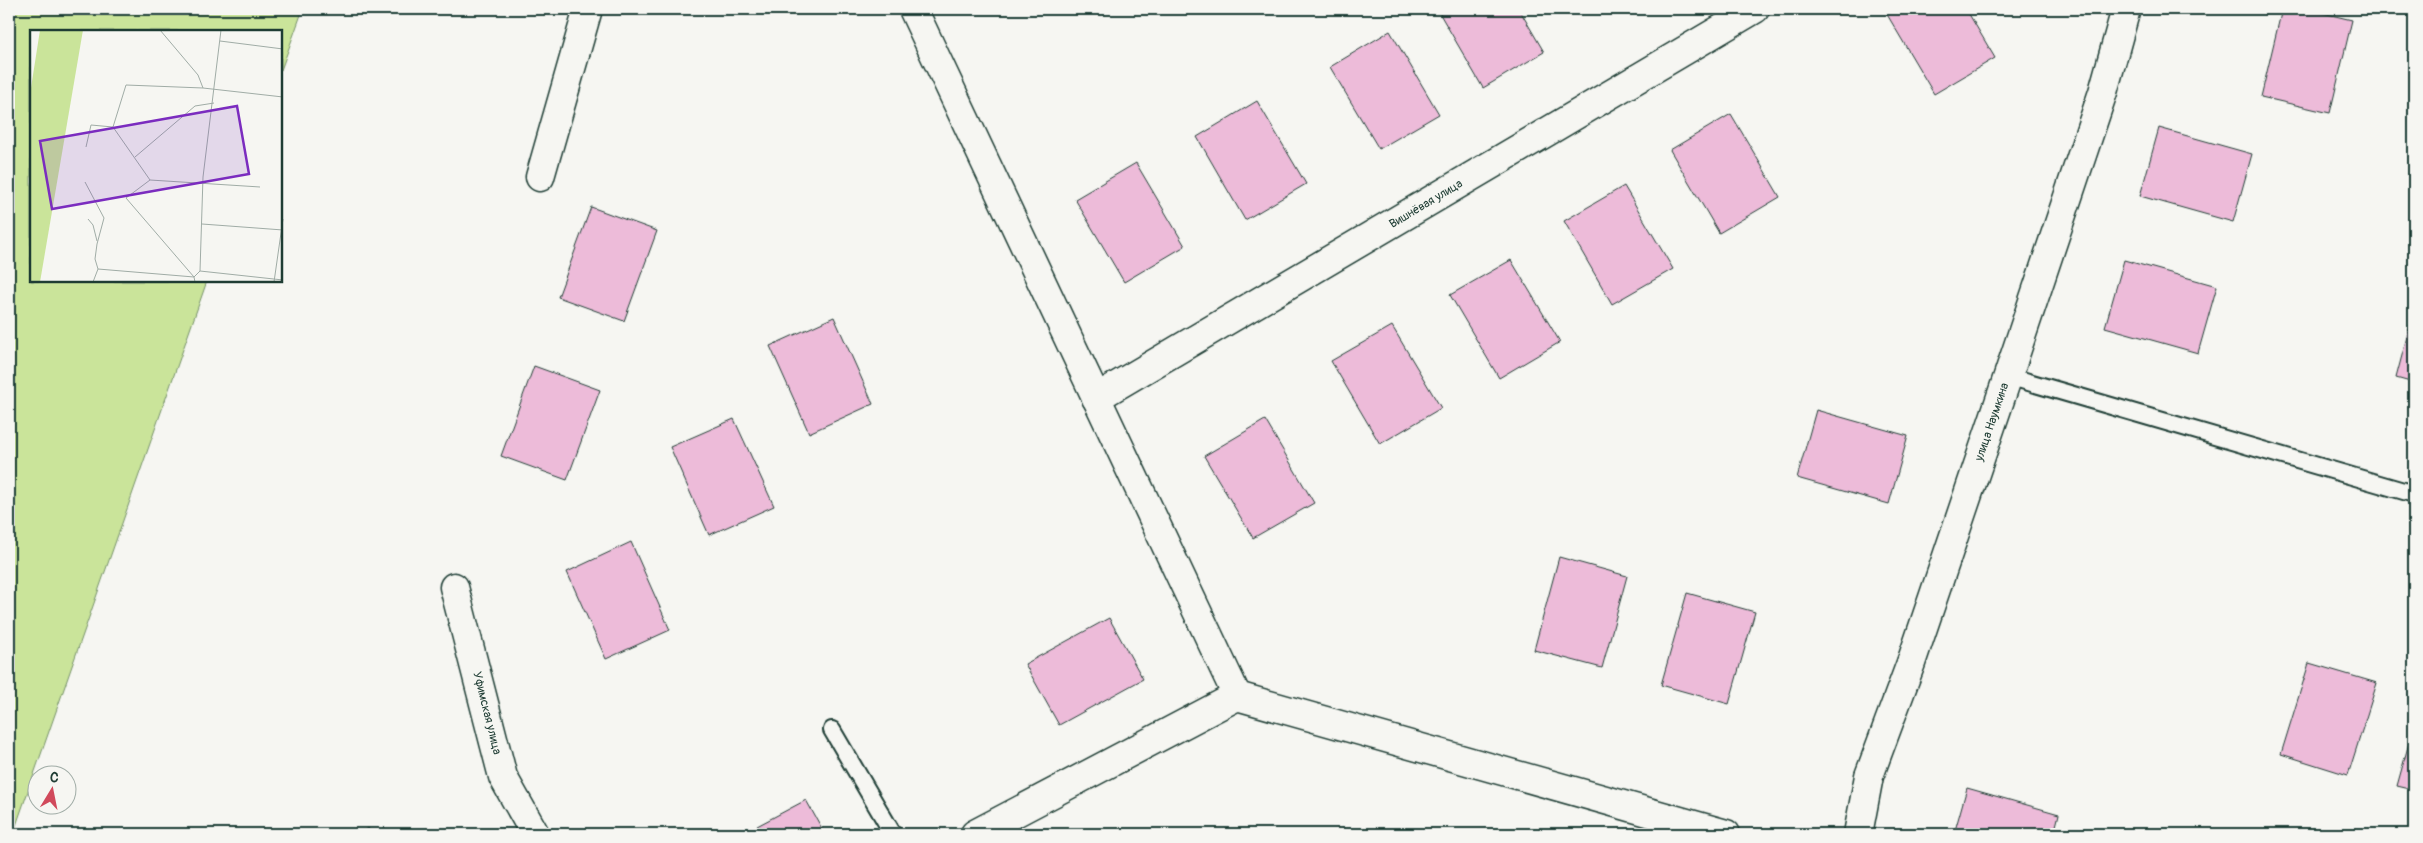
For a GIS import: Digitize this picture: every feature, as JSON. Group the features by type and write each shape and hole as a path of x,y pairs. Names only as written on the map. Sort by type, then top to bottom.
{"street":[{"path":"540,178 588,9"},
{"path":"913,9 1237,696"},
{"name":"Вишнёвая улица","path":"1096,398 1755,9"},
{"name":"улица Наумкина","path":"1858,834 1869,776 1911,663 2008,376 2103,92 2126,9"},
{"name":"Уфимская улица","path":"454,586 503,776 535,834"},
{"path":"975,834 1237,696 1726,834"}],"lane":[{"path":"2008,376 2414,494"},
{"path":"832,730 893,834"}],"green space":[{"path":"9,9 303,9 282,67 282,30 30,30 30,282 207,282 37,766 28,766 28,791 13,834 9,834"}],"building":[{"path":"1437,9 1519,9 1544,52 1483,88"},
{"path":"1890,9 1966,9 1995,58 1934,94 1885,11"},
{"path":"2282,9 2306,9 2352,20 2330,113 2261,97"},
{"path":"1390,31 1439,114 1379,149 1330,67"},
{"path":"1257,101 1306,184 1245,220 1197,137"},
{"path":"1731,114 1780,197 1719,233 1670,150"},
{"path":"2159,128 2252,154 2233,222 2140,196"},
{"path":"1136,163 1185,246 1124,282 1075,199"},
{"path":"1624,186 1673,269 1612,304 1564,221"},
{"path":"591,207 657,231 624,321 558,297"},
{"path":"1511,260 1560,342 1499,378 1450,295"},
{"path":"2124,260 2217,286 2198,353 2105,327"},
{"path":"2414,310 2414,383 2396,378"},
{"path":"834,317 873,404 809,433 770,346"},
{"path":"1392,326 1441,408 1380,444 1331,361"},
{"path":"534,366 600,390 567,480 501,456"},
{"path":"1816,410 1908,436 1889,504 1797,478"},
{"path":"734,419 774,506 709,535 670,447"},
{"path":"1265,420 1314,503 1253,538 1204,456"},
{"path":"631,542 670,630 606,659 567,572"},
{"path":"1559,557 1627,576 1602,668 1534,650"},
{"path":"1687,593 1755,612 1729,704 1661,685"},
{"path":"1109,618 1143,679 1059,725 1025,664"},
{"path":"2309,663 2377,683 2348,775 2281,754"},
{"path":"2414,725 2414,790 2397,786"},
{"path":"1967,788 2059,814 2054,834 1954,834"},
{"path":"806,800 825,834 742,834"},
{"path":"368,828 374,834 361,834"}]}
